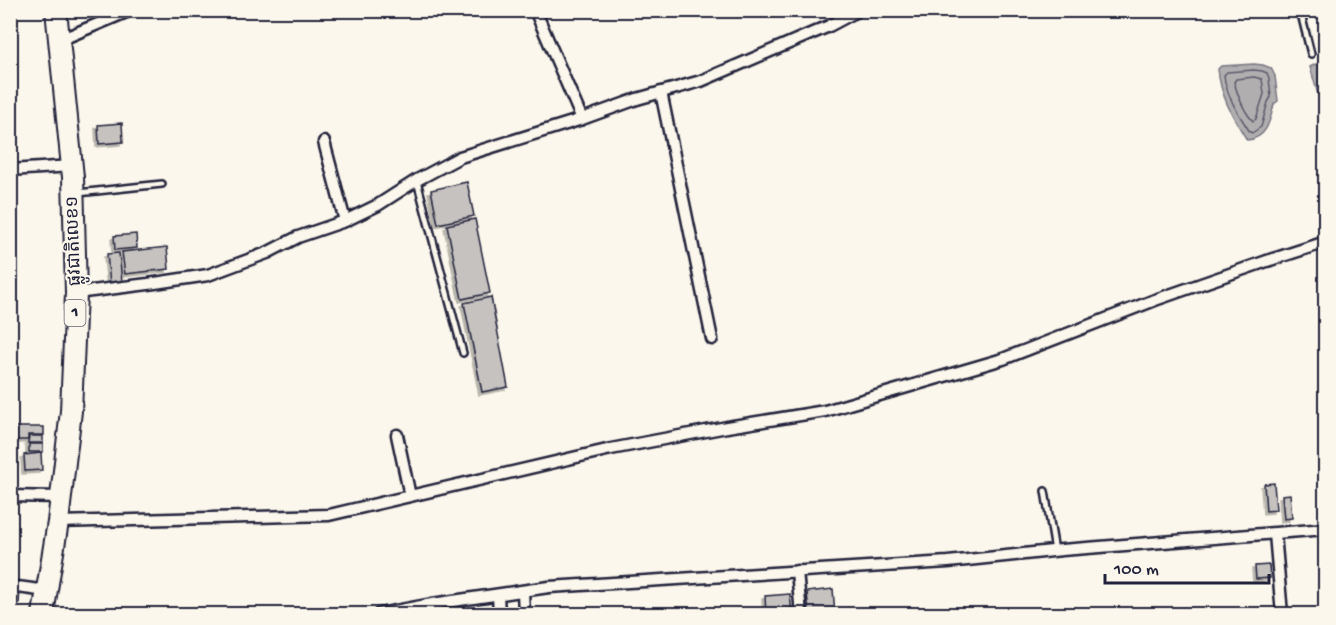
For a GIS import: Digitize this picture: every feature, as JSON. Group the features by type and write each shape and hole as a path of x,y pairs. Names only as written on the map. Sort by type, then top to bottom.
{"highway":[{"name":"ផ្លូវជាតិលេខ១","path":"43,615 58,522 71,411 76,293 72,166 56,10"}],"street":[{"path":"60,40 132,10"},
{"path":"535,10 582,118"},
{"path":"76,293 208,275 267,253 298,237 345,221 378,205 417,180 460,157 637,99 701,81 830,26 859,10"},
{"path":"660,92 712,339"},
{"path":"324,142 345,221"},
{"path":"10,170 72,166"},
{"path":"58,522 329,515 610,449 825,411 1003,359 1155,300 1326,242"},
{"path":"397,435 410,496"},
{"path":"10,496 61,497"},
{"path":"379,615 439,609 498,595 549,587 948,562 1326,529"},
{"path":"1275,534 1282,615"},
{"path":"797,571 801,615"},
{"path":"10,586 47,591"},
{"path":"523,591 524,615"},
{"path":"498,595 499,615"}],"lane":[{"path":"1300,10 1311,54"},
{"path":"417,180 463,353"},
{"path":"73,193 162,184"},
{"path":"1045,491 1055,551"}],"water":[{"path":"1326,61 1325,119 1310,67"},
{"path":"1254,64 1271,68 1275,76 1278,101 1274,104 1269,122 1263,132 1254,139 1247,140 1224,97 1218,69 1221,66"}],"building":[{"path":"122,123 123,142 99,144 98,125"},
{"path":"467,182 474,216 438,224 431,190"},
{"path":"475,219 490,293 462,299 447,225"},
{"path":"136,234 137,248 115,250 114,236"},
{"path":"167,247 169,269 125,274 122,252"},
{"path":"119,253 122,282 110,284 107,254"},
{"path":"491,297 508,387 482,392 464,303"},
{"path":"10,427 44,427 44,435 28,435 28,440 10,440"},
{"path":"29,436 43,436 43,443 28,443"},
{"path":"29,444 43,444 43,452 29,452"},
{"path":"41,453 42,470 25,471 24,455"},
{"path":"1274,483 1276,510 1266,511 1264,484"},
{"path":"1290,494 1292,518 1284,519 1282,495"},
{"path":"10,554 15,555 14,570 10,569"},
{"path":"1269,565 1270,578 1256,579 1255,566"},
{"path":"833,589 835,614 809,614 807,592"},
{"path":"10,590 20,591 19,603 10,603"},
{"path":"790,594 792,614 766,614 765,596"}]}
